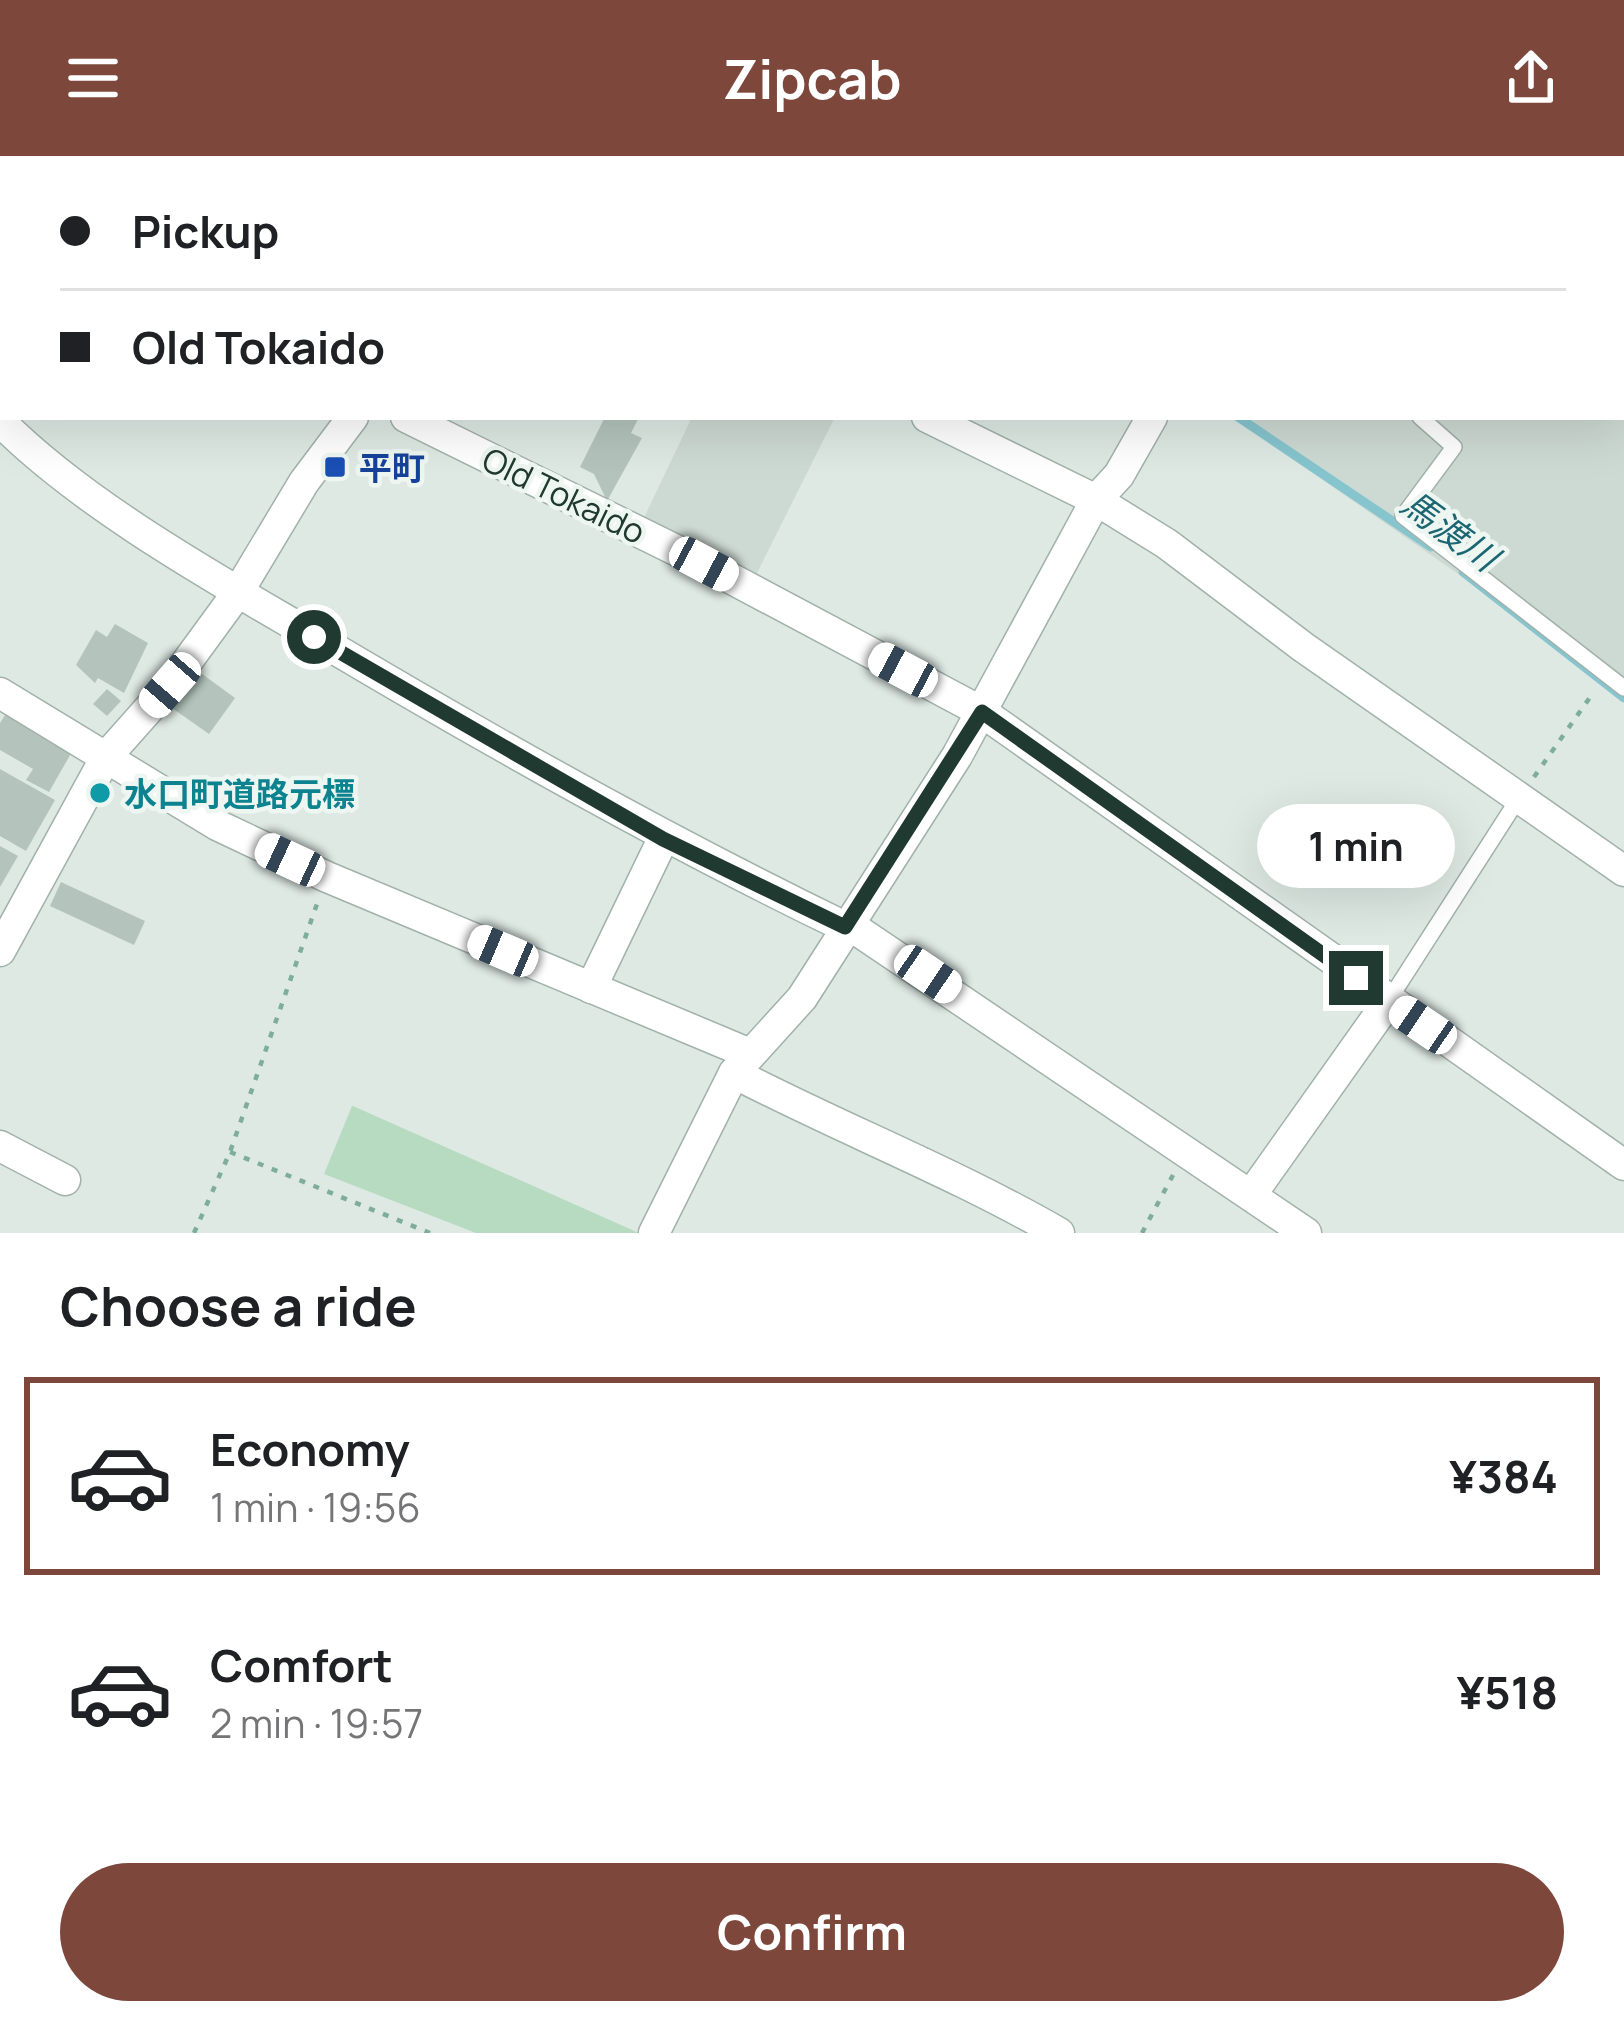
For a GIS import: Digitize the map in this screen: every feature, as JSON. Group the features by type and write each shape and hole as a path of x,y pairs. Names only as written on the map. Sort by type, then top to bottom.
{"street":[{"path":"0,951 106,757 170,685 238,592 304,482 351,420"},
{"name":"Old Tokaido","path":"412,420 704,564 982,712 1624,1165"},
{"path":"933,420 1096,500 1167,544 1303,647 1624,871"},
{"path":"654,1233 742,1064 802,998 982,712 1096,500 1119,475 1150,420"},
{"path":"0,421 120,513 238,592 663,839 846,925 1306,1233"},
{"path":"0,693 217,826 591,988 742,1064 859,1137 960,1178 1059,1233"},
{"path":"591,988 663,839"},
{"path":"1251,1195 1388,1002"},
{"path":"0,1146 65,1180"}],"lane":[{"path":"1423,420 1454,447 1403,517 1624,688"},
{"path":"1388,1002 1520,796"}],"path":[{"path":"1520,796 1597,689"},
{"path":"194,1233 230,1152 327,877"},
{"path":"1142,1233 1186,1151"},
{"path":"230,1152 430,1233"}],"shaded area":[{"path":"691,420 834,420 756,575 745,578 642,522"},
{"path":"1236,420 1624,420 1624,689"}],"green space":[{"path":"352,1106 639,1233 476,1233 324,1174"}],"building":[{"path":"604,420 638,420 631,433 642,438 607,501 594,474 580,467"},
{"path":"115,624 148,643 124,693 98,678 95,683 76,665 96,630 107,637"},
{"path":"198,671 235,698 209,734 172,708"},
{"path":"107,689 121,701 107,716 93,704"},
{"path":"7,712 73,750 49,792 26,780 33,769 0,750 0,723"},
{"path":"0,769 55,800 26,851 0,836"},
{"path":"0,846 18,856 0,887"},
{"path":"61,882 145,921 134,945 50,906"}],"waterway":[{"name":"馬渡川","path":"1242,420 1431,547"},
{"name":"馬渡川","path":"1463,572 1624,698"}],"place":[{"name":"平町","path":"335,467"},
{"name":"水口町道路元標","path":"100,793"}],"route":[{"path":"314,637 663,839 845,927 982,712 1356,978"}]}
